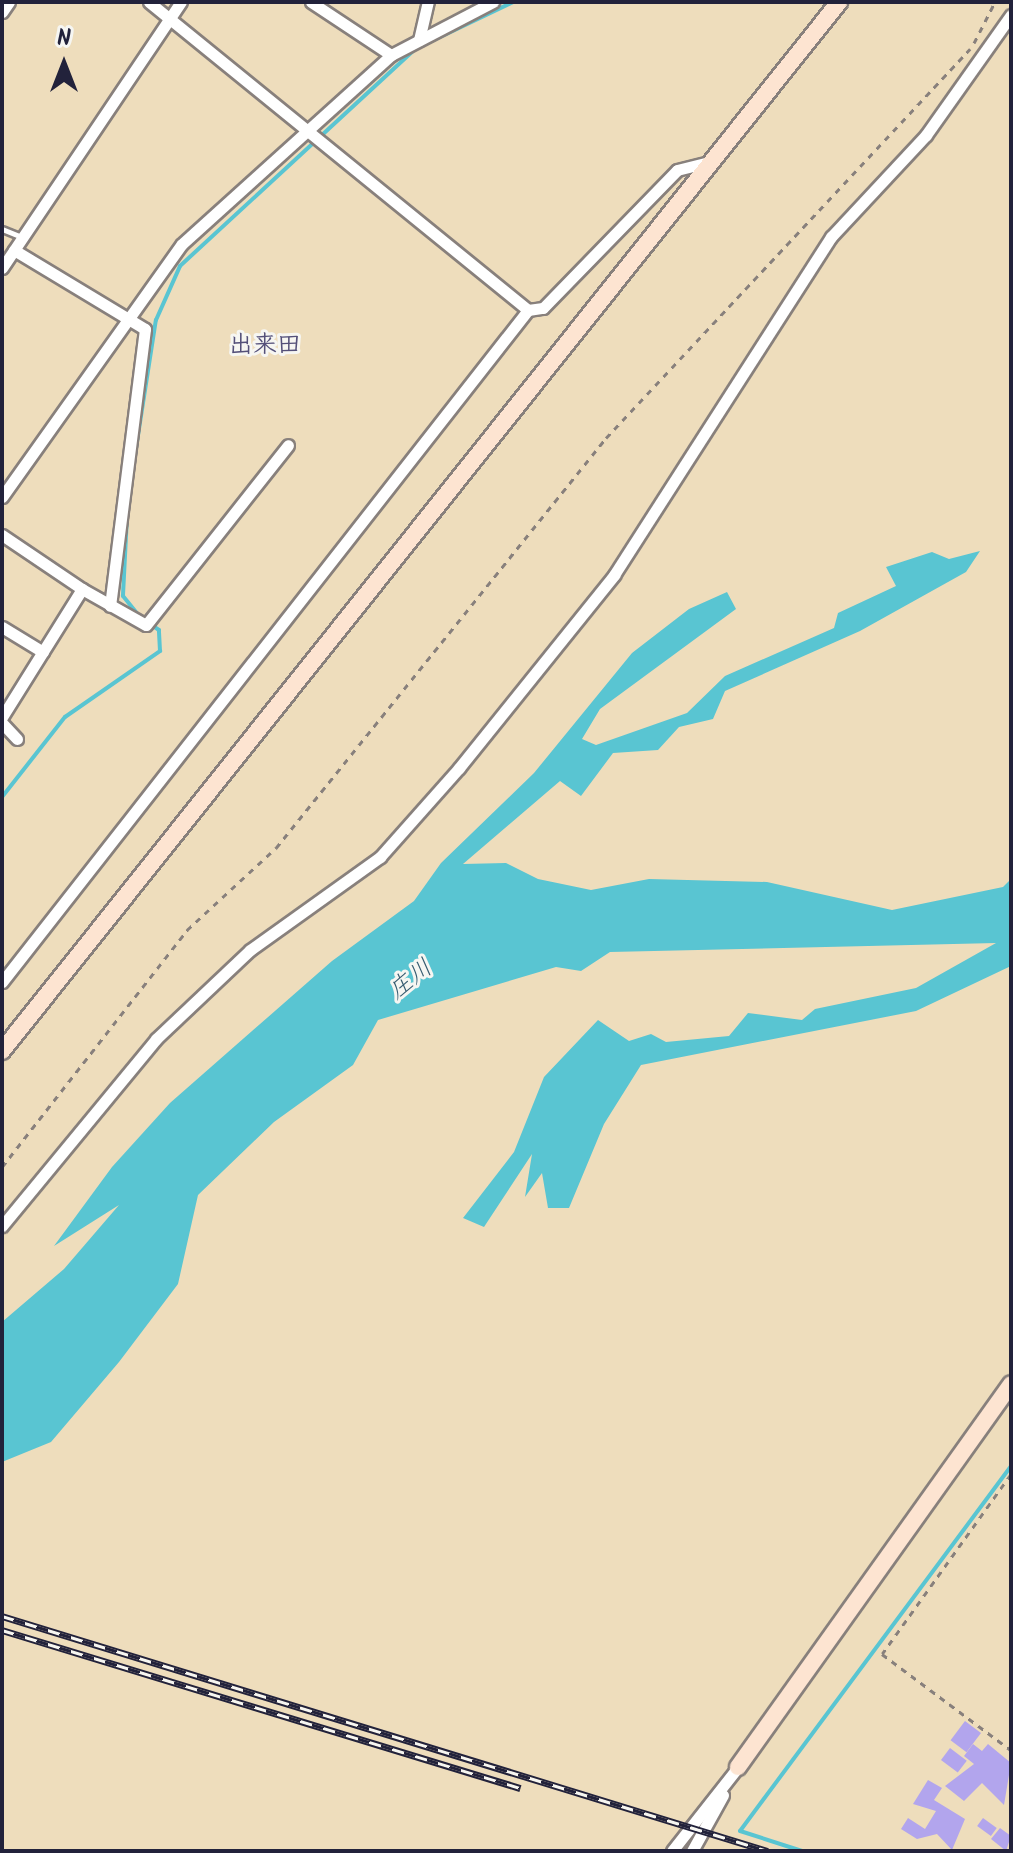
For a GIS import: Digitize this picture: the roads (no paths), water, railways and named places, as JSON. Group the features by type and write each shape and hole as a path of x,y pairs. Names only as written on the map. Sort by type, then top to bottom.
{"street":[{"path":"2,12 9,2"},
{"path":"149,2 528,310"},
{"path":"2,268 181,2"},
{"path":"311,2 391,55"},
{"path":"419,40 428,2"},
{"path":"2,497 182,244 303,129 391,55 493,2"},
{"path":"2,1051 839,2"},
{"path":"2,1226 156,1039 261,941 380,857 459,768 614,575 831,237 926,135 1011,15"},
{"path":"2,982 528,310 543,308 677,170 710,162"},
{"path":"14,250 126,319 146,337 110,606"},
{"path":"2,535 82,589 146,625 288,445"},
{"path":"17,739 2,720 82,589"},
{"path":"2,627 43,652"},
{"path":"672,1851 738,1767 1011,1384"},
{"path":"692,1851 738,1767"}],"lane":[{"path":"2,229 22,237"}],"water":[{"name":"庄川","path":"980,551 966,572 860,631 725,691 713,719 679,727 658,750 613,753 581,796 560,781 463,864 506,863 538,879 591,890 649,879 767,882 892,910 1003,887 1011,879 1011,966 916,1011 641,1065 604,1124 569,1208 548,1208 542,1173 525,1197 532,1154 484,1227 463,1218 514,1152 544,1077 598,1020 629,1041 651,1034 666,1042 729,1036 748,1013 802,1020 815,1009 916,988 996,943 610,952 581,971 556,967 378,1020 353,1065 274,1122 198,1195 178,1284 119,1362 51,1442 2,1462 2,1322 64,1269 119,1205 54,1246 112,1167 170,1103 332,961 414,901 441,863 534,773 632,653 689,609 727,592 736,609 600,709 582,739 596,745 687,713 725,676 834,628 838,613 896,586 886,567 932,552 949,559"}],"waterway":[{"path":"130,487 156,320 180,266 415,49 513,2"},
{"path":"127,516 123,596 139,616"},
{"path":"2,797 65,717 160,651 159,630 150,624"},
{"path":"802,1851 740,1831 1011,1466"}],"railway":[{"path":"2,1616 768,1851"},
{"path":"2,1630 520,1788"}],"district":[{"name":"出来田","path":"265,346"}]}
